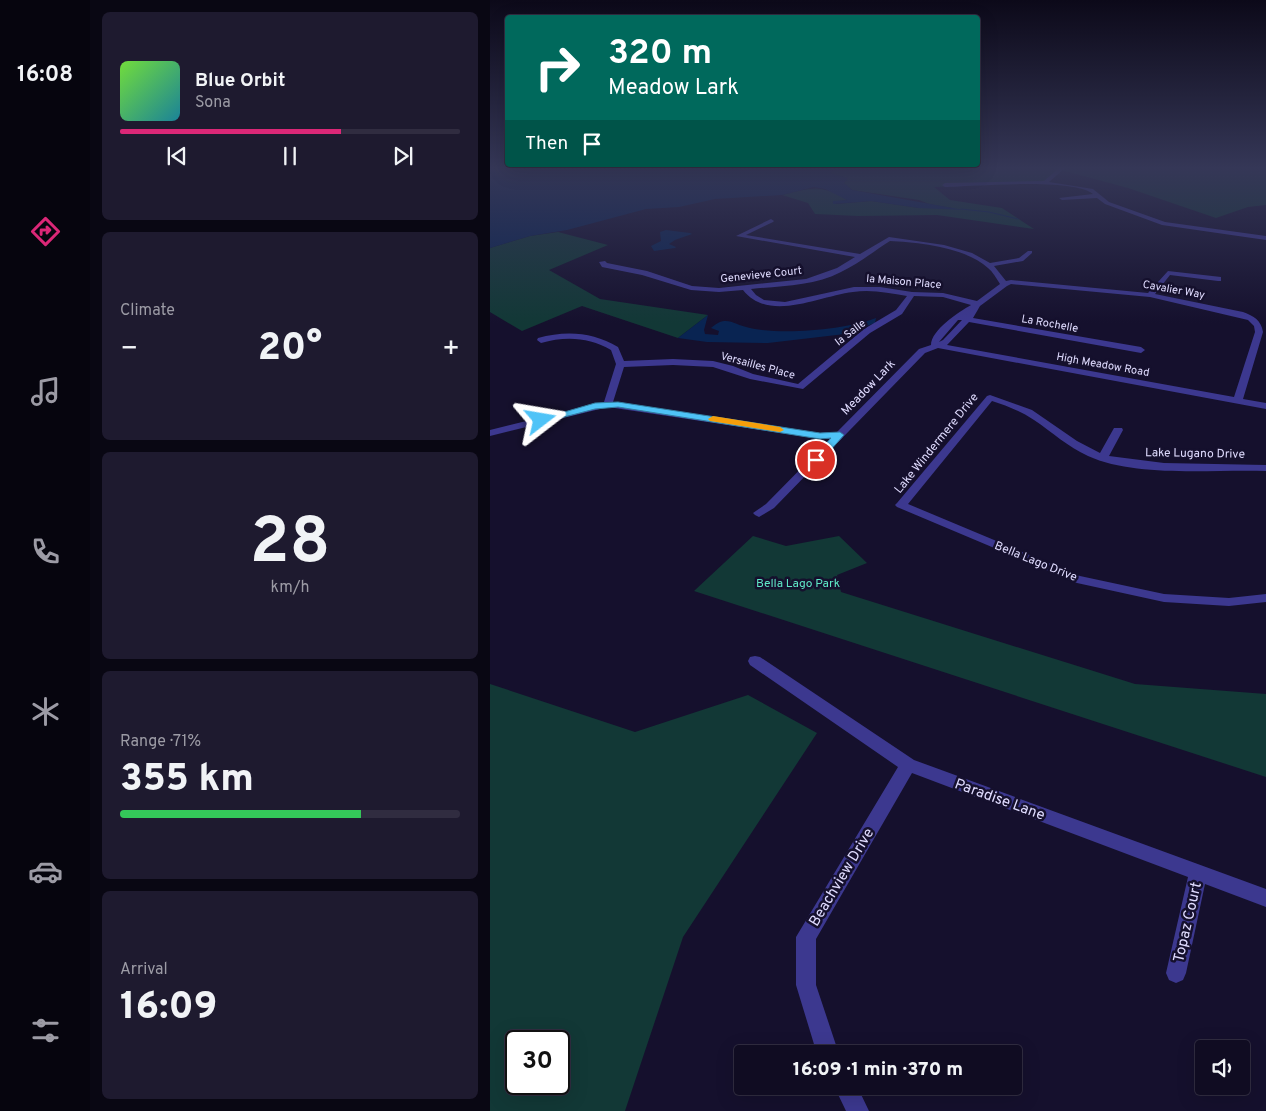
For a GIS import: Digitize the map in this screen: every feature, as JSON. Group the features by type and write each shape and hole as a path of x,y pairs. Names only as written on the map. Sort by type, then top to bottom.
{"street":[{"path":"1153,220 1164,224 1266,238"},
{"path":"771,221 739,236 861,256"},
{"path":"1258,237 1263,230"},
{"name":"Genevieve Court","path":"603,262 605,265 644,273 690,288 719,290 823,277 840,270 886,239 954,249 977,257 989,265"},
{"path":"935,346 935,340 956,317 988,298 1004,284 989,265 1021,260 1030,252"},
{"path":"1150,295 1168,273 1218,279"},
{"name":"Cavalier Way","path":"1004,284 1011,282 1150,295 1251,318 1258,324 1259,332 1238,400"},
{"name":"la Maison Place","path":"746,288 753,297 762,302 785,304 854,289 880,289 943,296 977,304"},
{"name":"la Salle","path":"800,388 867,331 900,312 912,294"},
{"name":"Meadow Lark","path":"759,513 770,506 922,351 946,342 975,310 977,304"},
{"name":"La Rochelle","path":"956,317 1141,350"},
{"path":"541,340 552,336 595,340 615,349 620,364 608,404"},
{"name":"High Meadow Road","path":"935,346 1266,406"},
{"name":"Versailles Place","path":"620,364 673,362 713,364 750,376 800,388"},
{"name":"Lake Lugano Drive","path":"990,398 1029,413 1077,448 1103,458 1148,466 1239,466 1266,468"},
{"name":"Lake Windermere Drive","path":"901,505 990,398"},
{"path":"490,433 608,404 627,405 820,436 840,435"},
{"path":"1103,458 1118,430"},
{"name":"Bella Lago Drive","path":"901,505 1077,579 1164,598 1229,602 1266,598"},
{"name":"Paradise Lane","path":"755,661 908,765 1266,898"},
{"name":"Beachview Drive","path":"825,1045 806,985 806,937 908,765"},
{"name":"Topaz Court","path":"1176,972 1198,872"},
{"path":"850,1095 858,1111"}],"green space":[{"path":"971,220 1020,220 1034,229"},
{"path":"558,232 608,245 549,270 600,299 708,315 678,338 582,306 522,331 490,312 490,248 530,236"},
{"name":"Bella Lago Park","path":"753,536 786,546 839,536 867,563 837,575 841,592 1135,684 1266,694 1266,777 694,591"},
{"path":"490,684 635,732 748,695 817,733 683,937 625,1111 490,1111"}],"water":[{"path":"490,220 605,220 567,230 530,236 490,248"},
{"path":"666,230 692,234 669,244 675,248 654,251 651,246 661,241 660,232"},
{"path":"708,315 704,330 705,334 718,335 719,331 711,328 726,321 744,327 763,330 796,331 848,326 876,318 875,323 845,334 768,343 707,342 678,338"}],"slow traffic":[{"path":"713,419 780,430"}],"route":[{"path":"541,420 595,406 618,404 827,437 840,435 816,460"}]}
